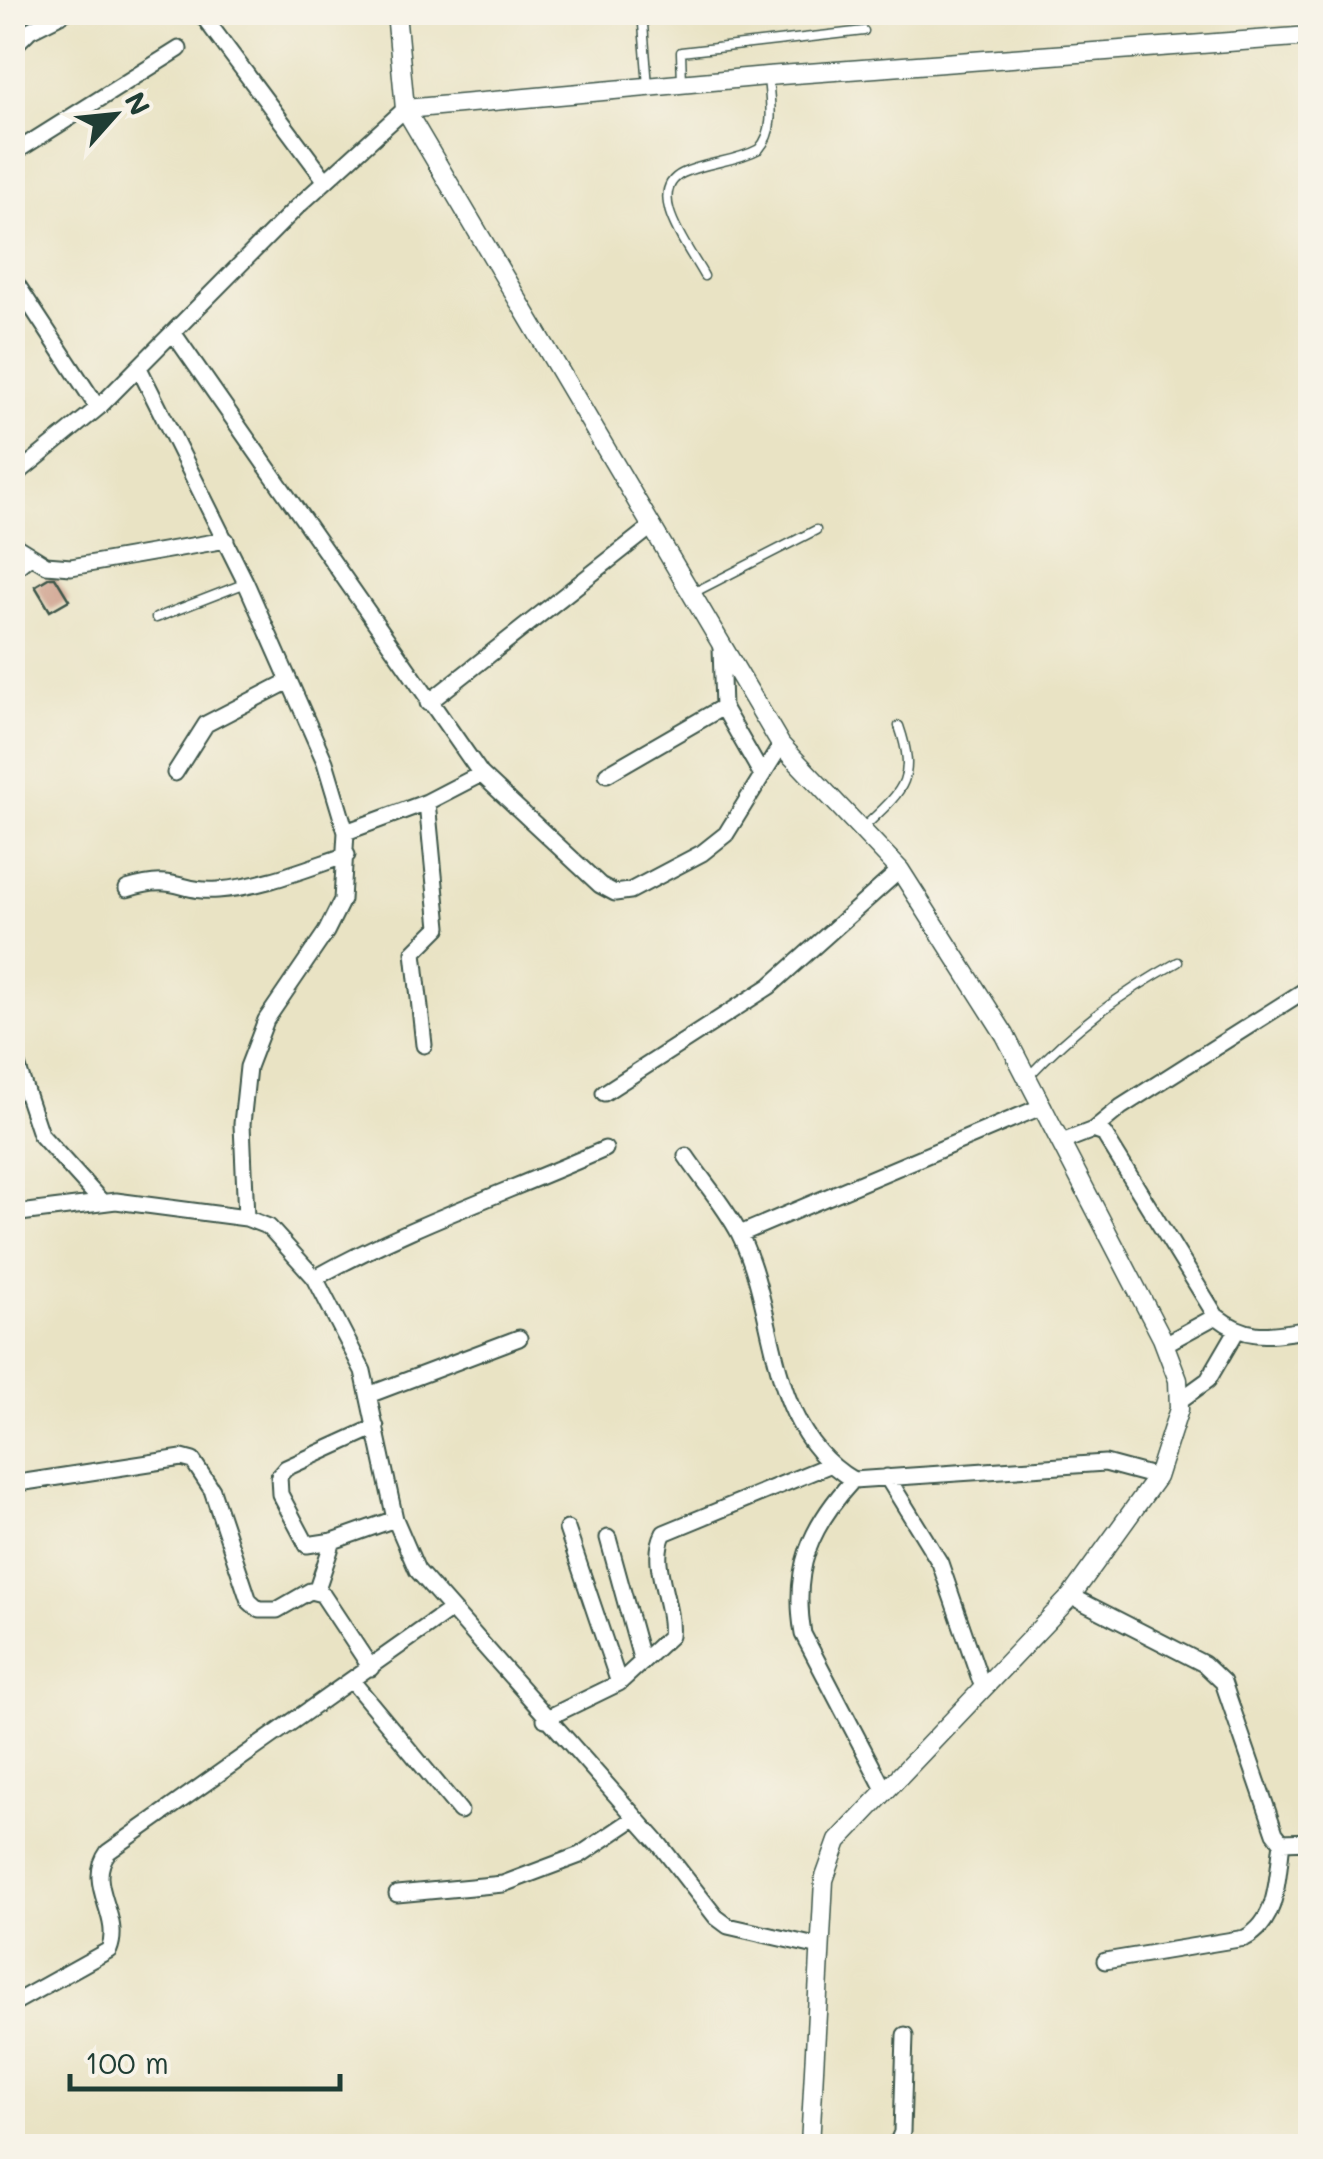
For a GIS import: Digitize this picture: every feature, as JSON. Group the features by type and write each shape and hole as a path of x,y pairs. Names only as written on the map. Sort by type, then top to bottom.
{"street":[{"path":"28,12 30,30"},
{"path":"12,48 30,30 66,12"},
{"path":"200,12 326,181"},
{"path":"396,12 405,109 781,746 900,870 1028,1078 1164,1344 1178,1380 1179,1401 1156,1477 1071,1596 884,1792 830,1855 824,1880 810,2146"},
{"path":"12,478 98,408 326,181 405,109 768,76 1310,36"},
{"path":"12,154 180,49"},
{"path":"12,276 98,408"},
{"path":"174,334 428,704 481,774 600,885 615,893 630,891 702,853 726,834 781,746"},
{"path":"139,368 246,584 325,762 346,832 342,900 326,932 266,1020 248,1067 242,1124 246,1218"},
{"path":"428,704 651,527"},
{"path":"12,544 46,565 88,566 226,540"},
{"path":"12,571 30,557"},
{"path":"721,648 722,707 762,775"},
{"path":"175,773 206,724 289,681"},
{"path":"607,774 722,707"},
{"path":"346,832 427,802 481,774"},
{"path":"424,1045 414,952 439,927 427,802"},
{"path":"127,889 156,879 218,890 267,880 346,855"},
{"path":"604,1093 770,986 900,870"},
{"path":"1062,1142 1093,1130 1121,1107 1310,987"},
{"path":"12,1050 40,1134 100,1200"},
{"path":"740,1234 1042,1106"},
{"path":"1093,1130 1104,1134 1114,1147 1216,1316 1236,1332 1263,1336 1310,1329"},
{"path":"314,1278 434,1217 510,1191 606,1149"},
{"path":"686,1156 740,1234 788,1398 812,1445 829,1466 853,1480 1106,1464 1156,1477"},
{"path":"12,1214 100,1200 246,1218 269,1228 314,1278 371,1394 394,1519 417,1570 728,1926 820,1947"},
{"path":"1164,1344 1216,1316"},
{"path":"1179,1401 1208,1380 1236,1332"},
{"path":"371,1394 519,1338"},
{"path":"376,1427 286,1468 280,1476 280,1494 307,1545 333,1541 394,1519"},
{"path":"12,1484 182,1458 193,1461 212,1490 249,1601 258,1610 276,1610 310,1590 316,1592 333,1607 370,1668"},
{"path":"545,1719 619,1683 641,1658 670,1636 660,1566 659,1543 664,1534 829,1466"},
{"path":"887,1477 940,1563 983,1688"},
{"path":"853,1480 824,1511 808,1540 798,1607 803,1634 884,1792"},
{"path":"567,1529 619,1683"},
{"path":"608,1538 641,1658"},
{"path":"316,1592 333,1541"},
{"path":"1071,1596 1204,1664 1223,1682 1270,1821 1282,1842 1268,1918 1258,1931 1245,1938 1105,1961"},
{"path":"12,2004 109,1950 114,1937 98,1884 98,1865 108,1852 450,1610"},
{"path":"352,1681 460,1810"},
{"path":"397,1894 503,1884 580,1854 635,1818"},
{"path":"1282,1842 1310,1841"},
{"path":"890,2146 898,2142 902,2132 905,2035"}],"lane":[{"path":"642,12 648,86"},
{"path":"682,84 681,52 864,32"},
{"path":"704,276 670,211 665,197 668,185 681,174 759,149 767,140 771,122 768,76"},
{"path":"690,595 816,530"},
{"path":"156,618 246,584"},
{"path":"863,828 902,792 909,770 899,726"},
{"path":"1028,1078 1080,1024 1118,995 1178,962"}],"building":[{"path":"55,577 69,600 50,611 35,586"}]}
